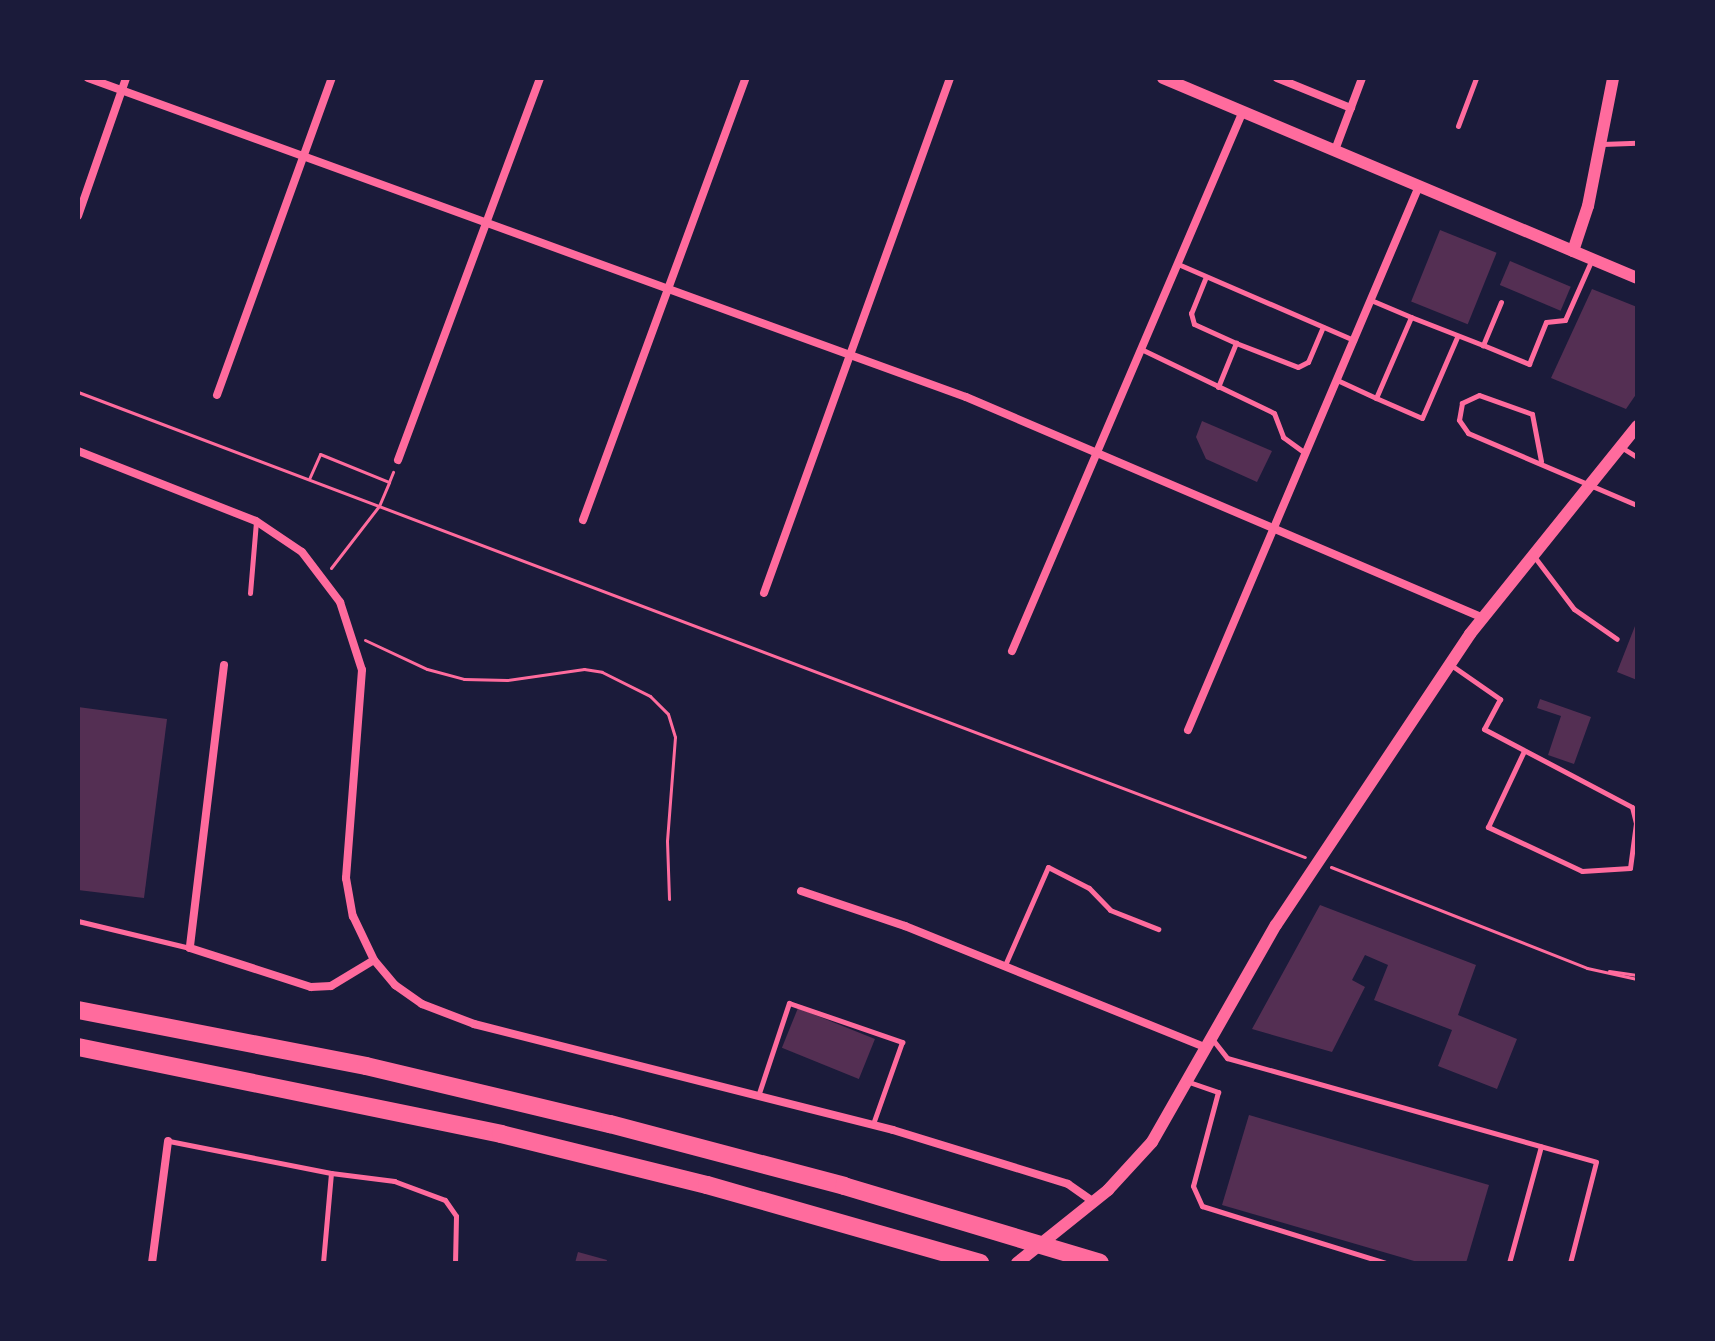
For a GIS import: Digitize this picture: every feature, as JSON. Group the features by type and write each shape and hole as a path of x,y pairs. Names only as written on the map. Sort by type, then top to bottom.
{"highway":[{"path":"78,1002 140,1020"},
{"path":"78,1010 366,1066 638,1131 1100,1263"},
{"path":"78,1047 501,1134 720,1189 980,1263"}],"street":[{"path":"88,78 849,354 1100,453 1481,617"},
{"path":"78,216 126,78"},
{"path":"217,395 332,78"},
{"path":"398,460 540,78"},
{"path":"583,520 746,78"},
{"path":"764,593 950,78"},
{"path":"1163,78 1637,276"},
{"path":"1277,78 1351,108"},
{"path":"1335,150 1362,78"},
{"path":"1573,251 1601,144 1613,78"},
{"path":"1012,651 1100,453 1243,111"},
{"path":"1188,730 1419,186"},
{"path":"1017,1263 1089,1206 1142,1154 1189,1082 1276,925 1481,617 1637,426"},
{"path":"78,451 256,521 302,552 324,577 355,635 363,705 346,878 353,916 374,960 395,985 422,1004 474,1024 759,1093 1059,1180 1089,1206"},
{"path":"224,665 190,948 311,987 331,986 374,960"},
{"path":"801,891 1210,1044"},
{"path":"152,1263 168,1141"}],"lane":[{"path":"1458,126 1476,78"},
{"path":"1601,144 1637,143"},
{"path":"1371,300 1529,364 1546,322 1565,320 1593,259"},
{"path":"1177,264 1205,279 1354,340"},
{"path":"1205,279 1191,313 1194,324 1236,343 1298,367 1308,362 1323,327"},
{"path":"1483,345 1501,302"},
{"path":"1376,398 1411,317"},
{"path":"1337,380 1422,418 1457,337"},
{"path":"1218,387 1236,343"},
{"path":"1143,350 1274,413 1283,437 1305,453"},
{"path":"1541,461 1532,414 1479,395 1462,403 1459,420 1468,433 1541,461 1637,505"},
{"path":"1621,446 1637,457"},
{"path":"250,593 256,521"},
{"path":"1532,554 1574,609 1617,639"},
{"path":"1450,664 1500,699 1484,729 1632,807 1636,823 1630,868 1582,871 1488,827 1524,751"},
{"path":"1005,965 1048,867 1089,888 1110,910 1158,929"},
{"path":"78,921 190,948"},
{"path":"759,1093 789,1003 801,1006 902,1042 873,1124"},
{"path":"1210,1044 1227,1058 1596,1162 1570,1263"},
{"path":"1189,1082 1218,1092 1193,1186 1202,1206 1386,1263"},
{"path":"168,1141 331,1173 394,1181 445,1200 456,1216 455,1263"},
{"path":"1509,1263 1541,1146"},
{"path":"323,1263 331,1173"}],"path":[{"path":"78,392 1309,858"},
{"path":"309,479 320,454 389,482"},
{"path":"324,577 379,506 398,460"},
{"path":"355,635 427,669 464,679 496,681 584,669 613,676 650,696 668,714 675,737 667,841 669,899"},
{"path":"1323,864 1587,968 1637,977"}],"building":[{"path":"1440,230 1497,253 1468,324 1411,301"},
{"path":"1510,261 1571,287 1561,311 1500,285"},
{"path":"1592,289 1637,307 1637,393 1626,409 1551,378"},
{"path":"1202,421 1272,451 1257,482 1206,459 1196,437"},
{"path":"1637,621 1637,680 1617,672"},
{"path":"1540,699 1591,717 1574,764 1548,755 1561,716 1537,708"},
{"path":"78,707 167,719 144,898 78,890"},
{"path":"1320,905 1476,965 1458,1015 1517,1039 1497,1089 1438,1066 1452,1030 1374,1000 1388,965 1365,955 1352,980 1365,987 1332,1052 1252,1029"},
{"path":"798,1008 875,1039 859,1079 782,1048"},
{"path":"1249,1115 1489,1185 1466,1263 1421,1263 1222,1205"},
{"path":"578,1252 607,1260 606,1263 575,1263"}]}
